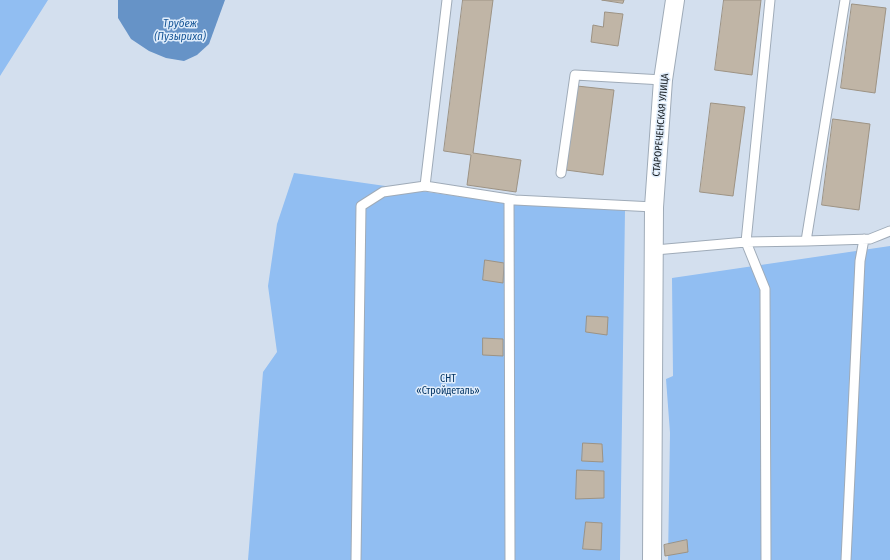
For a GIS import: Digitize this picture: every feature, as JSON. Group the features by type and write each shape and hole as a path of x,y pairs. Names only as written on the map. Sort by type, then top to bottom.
{"street":[{"name":"СТАРОРЕЧЕНСКАЯ УЛИЦА","path":"652,560 655,250 654,207 663,80 675,0"}],"lane":[{"path":"425,186 447,0"},
{"path":"766,560 765,289 746,242 770,0"},
{"path":"806,241 844,0"},
{"path":"561,173 575,75 663,80"},
{"path":"356,560 361,206 383,192 425,186 509,199 654,207"},
{"path":"509,199 510,560"},
{"path":"655,250 746,242 870,239 890,231"},
{"path":"846,560 860,261 864,239"}],"green space":[{"path":"0,0 48,0 0,76"},
{"name":"СНТ «Стройдеталь»","path":"294,173 519,205 625,210 620,560 248,560 263,372 277,352 268,286 277,224"},
{"path":"890,246 890,560 668,560 670,433 666,379 673,376 672,278"}],"water":[{"name":"Трубеж (Пузыриха)","path":"118,0 225,0 209,44 197,55 184,61 166,58 149,51 131,39 118,18"}],"building":[{"path":"463,0 493,0 473,153 521,160 516,192 467,185 471,155 444,151"},
{"path":"602,0 624,0 623,3"},
{"path":"724,0 761,0 752,75 715,70"},
{"path":"852,4 886,8 875,93 841,88"},
{"path":"605,12 623,14 618,46 591,42 593,25 603,27"},
{"path":"577,86 614,90 603,175 566,170"},
{"path":"711,103 745,107 733,196 700,192"},
{"path":"833,119 870,124 859,210 822,205"},
{"path":"485,260 504,263 503,283 483,280"},
{"path":"587,316 608,317 607,335 586,332"},
{"path":"483,338 503,339 503,356 483,355"},
{"path":"583,443 602,444 603,462 582,461"},
{"path":"577,470 604,471 604,498 576,499"},
{"path":"586,522 602,523 601,550 583,549"},
{"path":"687,540 688,552 665,556 664,545"}]}
